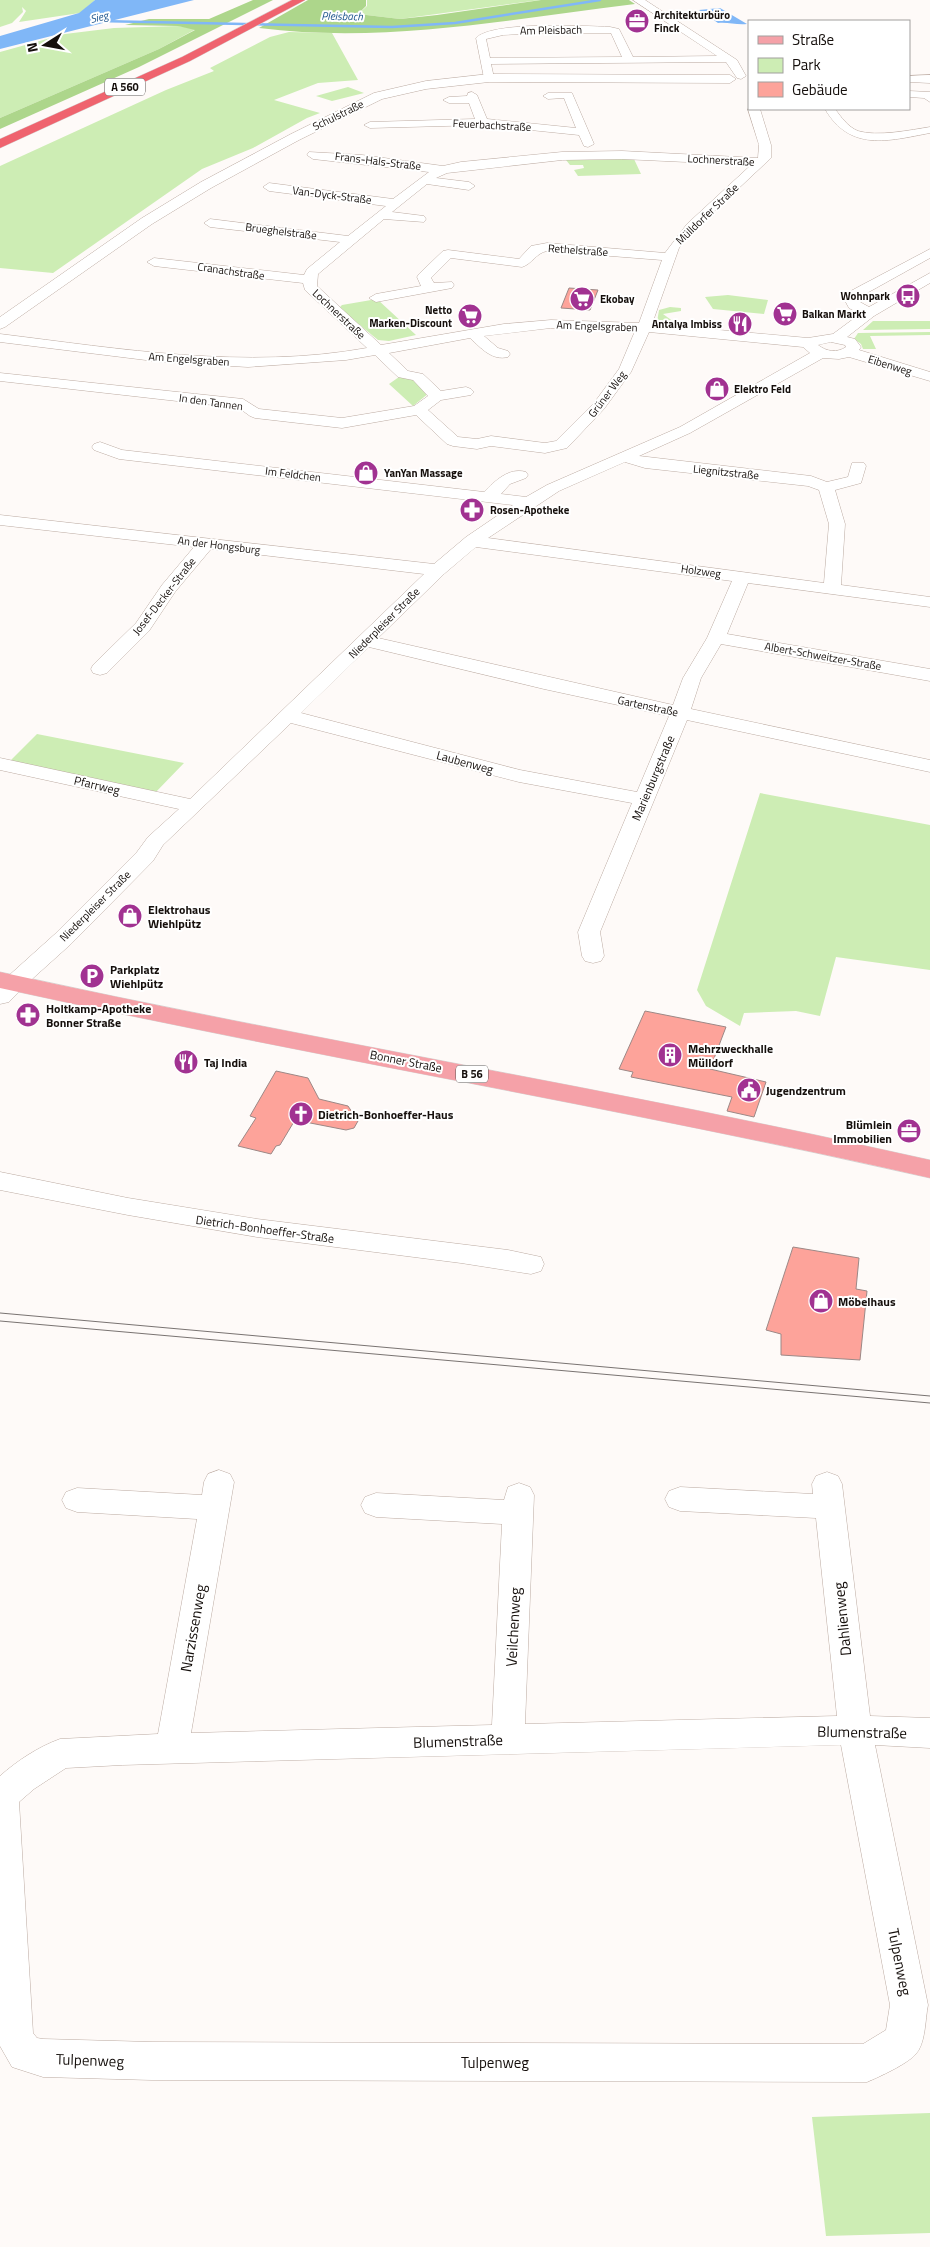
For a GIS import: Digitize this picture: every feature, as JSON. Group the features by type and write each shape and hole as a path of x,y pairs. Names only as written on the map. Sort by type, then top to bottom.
{"highway":[{"name":"A 560","path":"0,144 186,59 247,24 283,0"},
{"name":"A 560","path":"0,134 105,88 231,28 263,20 300,0"}],"main road":[{"name":"Bonner Straße","path":"4,987 784,1136 930,1168"}],"street":[{"path":"638,0 729,59 735,64 743,81"},
{"name":"Am Pleisbach","path":"489,78 481,38 485,35 512,31 601,29 615,32 629,60"},
{"path":"486,61 729,59"},
{"name":"Schulstraße","path":"0,324 147,221 206,185 349,109 378,96 447,81 489,78 743,81"},
{"path":"910,79 930,79"},
{"path":"910,94 930,98"},
{"path":"548,96 568,95 594,155"},
{"path":"449,100 473,97 482,122"},
{"path":"754,110 766,149 766,155 761,162"},
{"path":"831,110 849,131 860,134 889,135 930,130"},
{"name":"Feuerbachstraße","path":"370,125 400,120 482,122 583,132"},
{"name":"Frans-Hals-Straße","path":"313,155 354,158 443,170"},
{"name":"Lochnerstraße","path":"379,351 318,296 310,287 309,280 312,272 381,214 424,180 443,170 562,156 594,155 761,162"},
{"path":"562,156 568,170"},
{"name":"Mülldorfer Straße","path":"644,327 669,257 678,240 761,162"},
{"path":"424,180 468,186"},
{"name":"Van-Dyck-Straße","path":"269,187 395,203"},
{"path":"381,214 420,219"},
{"name":"Brueghelstraße","path":"210,223 352,240"},
{"name":"Rethelstraße","path":"430,288 424,276 448,254 522,263 536,249 547,247 669,257"},
{"path":"870,313 854,305 850,297 930,253"},
{"name":"Cranachstraße","path":"154,262 309,280"},
{"path":"838,338 870,313 930,277"},
{"path":"376,298 447,285"},
{"name":"Am Engelsgraben","path":"0,338 135,355 218,362 312,360 379,351 504,328 551,324 644,327 816,348"},
{"name":"Grüner Weg","path":"419,410 453,441 477,444 491,441 554,447 561,445 599,406 626,369 644,327"},
{"path":"474,334 493,351 503,354"},
{"path":"838,338 853,345 854,348 849,352 834,355 816,348 818,339 838,338"},
{"name":"Niederpleiser Straße","path":"4,987 63,939 114,885 145,856 155,840 194,806 367,641 438,570 472,541 553,488 686,430 816,348"},
{"path":"379,351 403,374 418,377 437,396"},
{"name":"Eibenweg","path":"849,352 930,377"},
{"name":"In den Tannen","path":"0,377 243,404 255,413 342,423 419,410"},
{"path":"419,410 437,396 466,392"},
{"name":"Im Feldchen","path":"100,447 119,454 529,502"},
{"name":"Liegnitzstraße","path":"626,457 645,463 810,481 826,487"},
{"path":"832,588 837,524 826,487 855,480 858,466"},
{"path":"487,498 504,481 520,475"},
{"name":"An der Hongsburg","path":"0,520 438,570"},
{"name":"Holzweg","path":"472,541 930,602"},
{"name":"Josef-Decker-Straße","path":"100,669 143,627 168,589 206,544"},
{"name":"Marienburgstraße","path":"593,956 589,932 680,713 692,678 716,638 742,577"},
{"name":"Albert-Schweitzer-Straße","path":"716,638 930,675"},
{"name":"Gartenstraße","path":"367,641 680,713 930,766"},
{"name":"Laubenweg","path":"288,716 519,776 644,799"},
{"name":"Pfarrweg","path":"0,764 194,806"},
{"name":"Dietrich-Bonhoeffer-Straße","path":"0,1182 220,1223 343,1240 484,1255 531,1264"},
{"name":"Narzissenweg","path":"78,1500 217,1495 172,1749"},
{"name":"Dahlienweg","path":"680,1499 828,1495 855,1730"},
{"name":"Veilchenweg","path":"376,1505 518,1504 508,1740"},
{"name":"Blumenstraße","path":"1,1797 22,1778 60,1754 172,1749 855,1730 930,1733"},
{"name":"Tulpenweg","path":"1,1797 15,2037 25,2054 43,2058 152,2061 867,2063 903,2042 909,2005 855,1730"}],"green space":[{"path":"0,0 95,0 80,13 19,22 26,11 22,7 23,12 12,23 0,27"},
{"path":"253,0 273,0 139,67 0,129 0,118 159,49 195,30 178,26 125,25 149,19 209,19"},
{"path":"308,0 366,0 366,6 358,14 400,19 541,0 629,0 635,4 448,28 401,31 353,33 259,28"},
{"path":"367,0 540,0 400,19 358,14 367,6"},
{"path":"179,26 196,29 159,49 0,118 0,52 65,34 114,28"},
{"path":"289,32 332,33 358,80 318,83 274,100 320,113 307,118 253,148 202,169 53,273 0,268 0,166 166,90 214,71 210,68 270,37"},
{"path":"348,87 364,93 332,101 316,96"},
{"path":"634,159 641,174 578,176 574,170 584,168 583,165 570,165 566,160"},
{"path":"728,295 768,300 764,314 713,309 705,297"},
{"path":"377,299 416,335 389,341 378,340 339,308 342,305"},
{"path":"670,307 681,308 681,311 663,314 674,322 682,321 686,326 666,326 657,322 659,310"},
{"path":"873,321 930,321 930,329 863,330"},
{"path":"930,332 930,335 870,336 876,349 863,349 861,344 854,339 858,333"},
{"path":"399,377 413,380 429,393 413,406 389,384"},
{"path":"37,734 184,763 154,794 10,761"},
{"path":"760,793 930,825 930,970 836,957 820,1016 796,1011 744,1013 740,1026 706,1006 697,990"},
{"path":"930,2113 930,2233 826,2236 812,2117"}],"water":[{"name":"Sieg","path":"95,0 194,0 0,49 0,36 79,13"},
{"path":"720,8 747,24 718,23 699,10"}],"building":[{"name":"Ekobay","path":"569,288 598,290 590,310 561,308"},
{"name":"Mehrzweckhalle Mülldorf","path":"645,1011 726,1027 710,1069 766,1082 754,1117 727,1111 732,1097 631,1077 633,1072 619,1069"},
{"name":"Dietrich-Bonhoeffer-Haus","path":"276,1071 308,1078 319,1099 348,1106 358,1121 354,1128 346,1130 295,1120 280,1145 276,1146 271,1154 238,1146 256,1118 250,1116"},
{"name":"Möbelhaus","path":"793,1247 859,1258 856,1289 867,1291 860,1360 781,1355 781,1334 766,1330"}],"waterway":[{"name":"Pleisbach","path":"98,21 392,27 455,23 600,0"}],"tram line":[{"path":"0,1313 930,1396"},
{"path":"0,1321 930,1403"}],"place":[{"name":"Architekturbüro Finck","path":"637,21"},
{"name":"Wohnpark","path":"908,296"},
{"name":"Ekobay","path":"582,299"},
{"name":"Balkan Markt","path":"785,314"},
{"name":"Netto Marken-Discount","path":"470,316"},
{"name":"Antalya Imbiss","path":"740,324"},
{"name":"Elektro Feld","path":"717,389"},
{"name":"YanYan Massage","path":"366,473"},
{"name":"Rosen-Apotheke","path":"472,510"},
{"name":"Elektrohaus Wiehlpütz","path":"130,916"},
{"name":"Parkplatz Wiehlpütz","path":"92,976"},
{"name":"Holtkamp-Apotheke Bonner Straße","path":"28,1015"},
{"name":"Mehrzweckhalle Mülldorf","path":"670,1055"},
{"name":"Taj India","path":"186,1062"},
{"name":"Jugendzentrum","path":"749,1090"},
{"name":"Dietrich-Bonhoeffer-Haus","path":"301,1114"},
{"name":"Blümlein Immobilien","path":"909,1131"},
{"name":"Möbelhaus","path":"821,1301"}]}
